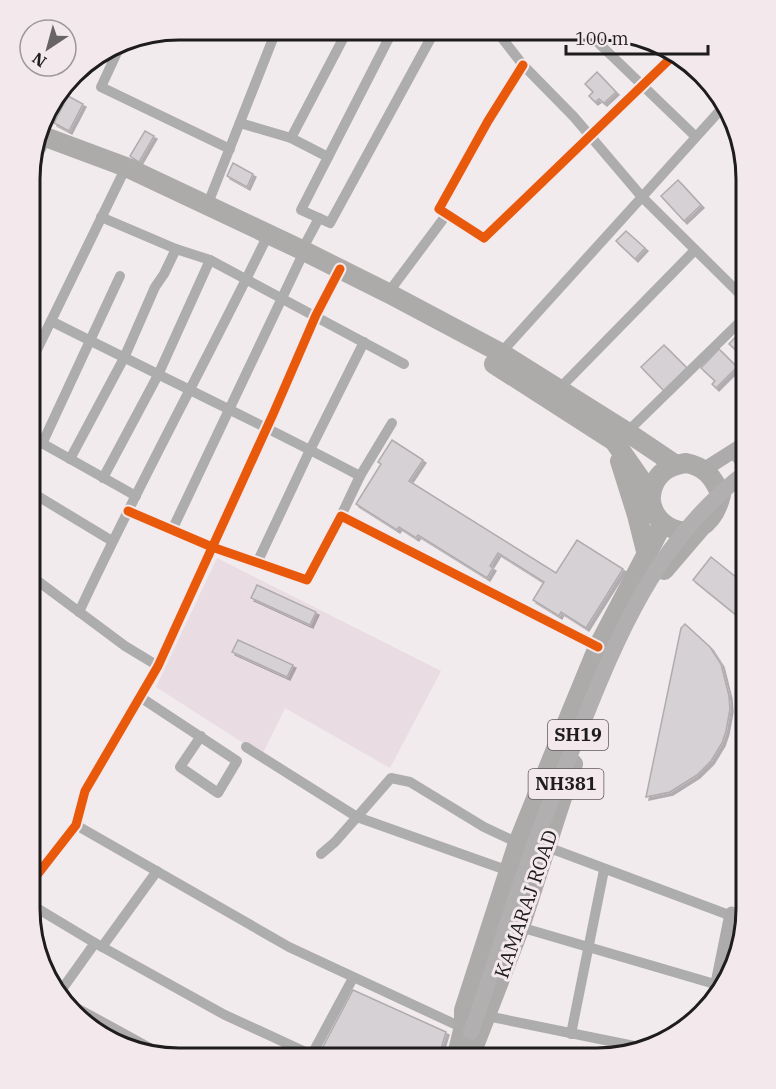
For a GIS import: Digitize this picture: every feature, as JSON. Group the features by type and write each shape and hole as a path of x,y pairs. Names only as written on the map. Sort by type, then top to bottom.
{"highway":[{"path":"45,145 123,172 207,206 559,389 620,436 651,494 656,515 663,523 681,531 700,528"},
{"path":"123,172 265,241 301,254"},
{"path":"337,272 388,293 620,436 676,465"},
{"path":"620,436 646,557 662,572"},
{"path":"651,494 659,476 666,469 686,463 705,470 712,477 721,495 718,507"},
{"name":"NH381","path":"700,528 708,523 718,507"},
{"name":"NH381","path":"460,1048 467,1026 464,1010 518,843 598,647 663,523"},
{"name":"KAMARAJ ROAD","path":"474,1048 520,927 570,772 594,707 623,644 662,572 700,528"}],"main road":[{"name":"SH19","path":"467,1026 526,840 597,670 639,583 657,552 680,522 726,477 736,462"},
{"name":"SH19","path":"467,1026 538,835 604,669 639,597 659,563 688,525 706,505 736,480"}],"street":[{"path":"207,206 272,40"},
{"path":"291,138 342,40"},
{"path":"388,40 301,210 330,223 430,40"},
{"path":"503,40 523,65 590,136 642,197 736,290"},
{"path":"595,40 695,136"},
{"path":"115,56 101,87 230,149"},
{"path":"523,65 488,121 439,209 484,238 668,60"},
{"path":"496,358 718,112"},
{"path":"240,123 291,138 328,157"},
{"path":"40,344 123,172"},
{"path":"388,293 447,214"},
{"path":"101,217 176,249 210,260 404,364"},
{"path":"172,530 319,218"},
{"path":"79,612 112,541 265,241"},
{"path":"70,459 124,358 155,287 176,249"},
{"path":"559,389 696,250"},
{"path":"103,478 158,375 210,260"},
{"path":"40,871 76,825 85,791 158,666 337,272"},
{"path":"120,276 42,444 136,496"},
{"path":"51,321 267,427 360,476"},
{"path":"620,436 736,326"},
{"path":"257,563 364,342"},
{"path":"128,511 212,547 307,580 360,476 392,423"},
{"path":"705,470 736,458"},
{"path":"718,507 736,492"},
{"path":"40,497 112,541"},
{"path":"341,516 598,647"},
{"path":"40,583 124,646 158,666"},
{"path":"140,696 201,736 237,760 218,793 180,767 201,736"},
{"path":"246,747 357,817 509,871"},
{"path":"321,854 335,842 391,778 410,782 484,828 518,843"},
{"path":"76,825 289,947 353,978 467,1026"},
{"path":"547,847 735,917"},
{"path":"571,1034 604,870"},
{"path":"64,987 157,871"},
{"path":"40,910 225,1015 293,1048"},
{"path":"520,927 589,947 710,989"},
{"path":"316,1048 353,978"},
{"path":"487,1016 628,1045"},
{"path":"102,1025 123,1036"}],"shaded area":[{"path":"217,558 441,671 390,768 285,708 262,755 156,687"}],"building":[{"path":"597,72 616,92 604,103 599,99 595,102 589,96 593,92 585,84"},
{"path":"68,96 83,104 69,131 54,123"},
{"path":"145,131 154,136 139,162 130,156"},
{"path":"233,163 253,174 247,187 227,176"},
{"path":"678,180 701,205 684,221 661,196"},
{"path":"626,231 645,248 635,259 616,241"},
{"path":"736,337 736,350 729,344"},
{"path":"664,345 687,368 664,391 641,367"},
{"path":"719,349 736,366 716,388 712,384 715,381 701,368"},
{"path":"392,440 423,460 409,481 556,573 577,540 623,569 586,628 561,612 559,616 533,600 544,582 498,553 490,566 493,568 487,578 418,535 416,538 399,527 397,530 356,504 381,464 378,462"},
{"path":"711,557 735,577 735,614 693,580"},
{"path":"257,585 316,612 310,625 251,598"},
{"path":"685,624 710,647 721,664 730,709 726,731 711,761 697,775 670,792 646,797 681,628"},
{"path":"238,640 293,665 287,677 232,652"},
{"path":"353,990 446,1032 441,1048 322,1048"}],"cycle path":[{"path":"523,65 488,121 439,209 484,238 668,60"},
{"path":"40,871 76,825 85,791 158,666 316,315 340,269"},
{"path":"128,511 212,547 307,580 341,516 598,647"}]}
